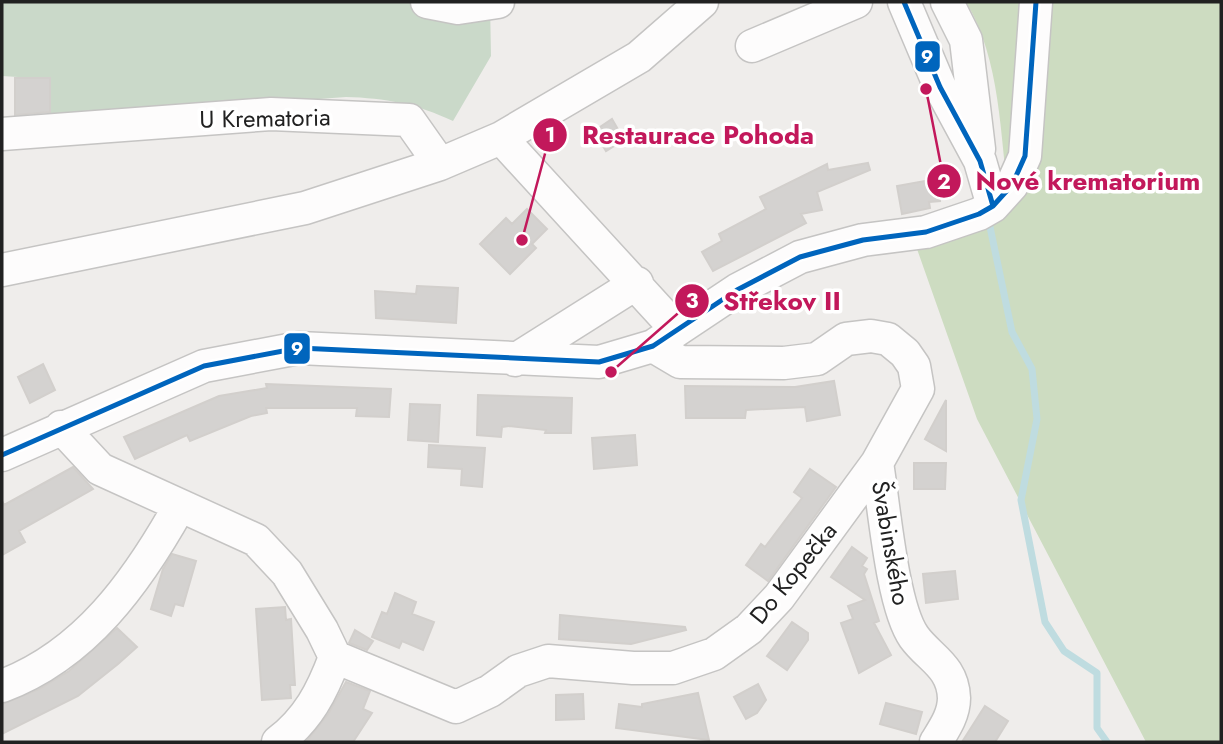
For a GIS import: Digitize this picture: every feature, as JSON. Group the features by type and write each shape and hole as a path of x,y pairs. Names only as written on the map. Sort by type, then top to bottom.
{"street":[{"path":"426,2 458,8 498,2"},
{"path":"752,46 856,2"},
{"path":"904,2 940,87 979,161 993,206"},
{"path":"947,2 966,40 977,115 979,161"},
{"path":"2,455 204,366 299,348 599,362 665,338 737,290 800,257 863,240 926,232 956,224 993,206 1012,185 1026,156 1036,2"},
{"path":"2,270 305,208 440,164 501,138 639,57 687,7"},
{"name":"U Krematoria","path":"2,134 271,114 409,120 440,164"},
{"path":"501,138 637,283 665,338"},
{"path":"515,360 637,283"},
{"name":"Švabinského","path":"665,338 680,362 784,363 817,359 846,339 871,336 888,339 905,353 914,366 918,389 877,463 901,613 914,638 943,664 954,697 948,723 936,742"},
{"path":"61,427 100,469 256,540 287,573 322,630 335,657 320,697 295,728 278,742"},
{"name":"Do Kopečka","path":"335,657 456,707 490,691 518,671 548,661 633,668 673,668 715,654 749,629 779,597 877,463"},
{"path":"2,686 55,660 89,631 118,601 179,507"}],"green space":[{"path":"2,2 490,2 491,56 453,121 401,103 346,97 49,119 50,79 2,76"},
{"path":"966,2 1221,2 1221,742 1146,742 977,419 917,249 978,227 1009,202 993,73 978,25"}],"building":[{"path":"15,78 50,78 50,112 15,115"},
{"path":"612,119 624,140 606,151 594,131"},
{"path":"868,163 870,170 817,192 822,210 801,214 806,223 713,271 702,252 722,241 719,234 766,209 760,197 827,164 828,170"},
{"path":"937,181 940,201 929,202 930,208 902,214 897,186"},
{"path":"527,209 547,229 532,244 536,248 510,274 480,244 506,218 512,224"},
{"path":"417,286 458,288 456,323 376,318 375,291 416,294"},
{"path":"43,364 55,390 30,403 18,377"},
{"path":"834,381 840,415 807,421 805,407 746,410 745,418 686,418 685,386 795,387"},
{"path":"266,384 391,389 389,417 356,416 357,408 266,408 267,413 251,416 190,441 187,435 135,459 124,437 219,396 267,388"},
{"path":"478,395 572,398 571,433 545,433 546,430 509,426 502,427 501,437 477,435"},
{"path":"946,400 946,451 925,439"},
{"path":"410,404 440,405 438,442 408,440"},
{"path":"635,435 637,465 594,469 592,438"},
{"path":"429,445 485,448 482,487 461,485 462,469 428,467"},
{"path":"914,463 946,463 945,489 914,489"},
{"path":"73,467 93,489 19,531 25,542 2,555 2,501 4,505"},
{"path":"810,469 836,487 768,581 746,565 761,544 765,547 802,498 794,492"},
{"path":"852,547 867,558 862,566 867,569 864,574 879,621 874,623 891,655 859,673 841,623 853,619 848,606 865,600 831,577"},
{"path":"172,554 196,561 183,606 175,604 171,616 151,609 163,569"},
{"path":"955,571 958,599 926,603 923,574"},
{"path":"395,593 416,602 412,614 434,622 423,650 402,641 399,648 372,637 382,612 387,614"},
{"path":"285,607 286,620 291,619 295,685 290,685 291,698 262,700 256,609"},
{"path":"560,615 685,627 686,630 631,644 559,639"},
{"path":"792,622 808,633 808,640 787,670 767,656"},
{"path":"117,628 137,647 78,696 2,734 2,704 39,689 69,671"},
{"path":"355,630 373,641 367,650 349,643"},
{"path":"346,682 370,691 363,709 372,713 353,742 306,742 328,714"},
{"path":"758,684 766,700 757,713 746,719 734,697"},
{"path":"698,693 709,740 616,728 619,704 642,707 642,704"},
{"path":"583,694 584,719 556,720 556,695"},
{"path":"886,703 922,712 916,734 880,724"},
{"path":"985,706 1008,721 995,742 962,742"}],"waterway":[{"path":"990,227 1012,332 1032,369 1037,419 1021,500 1045,622 1064,651 1097,673 1097,728 1107,742"}],"transit line":[{"name":"9","path":"904,2 940,87 980,161 993,206"},
{"name":"9","path":"2,455 204,366 299,348 599,362 653,346 737,290 800,257 863,240 926,232 979,214 993,206 1012,185 1025,156 1036,2"}],"place":[{"name":"Nové krematorium","path":"926,89"},
{"name":"Restaurace Pohoda","path":"522,240"},
{"name":"Střekov II","path":"611,372"}]}
